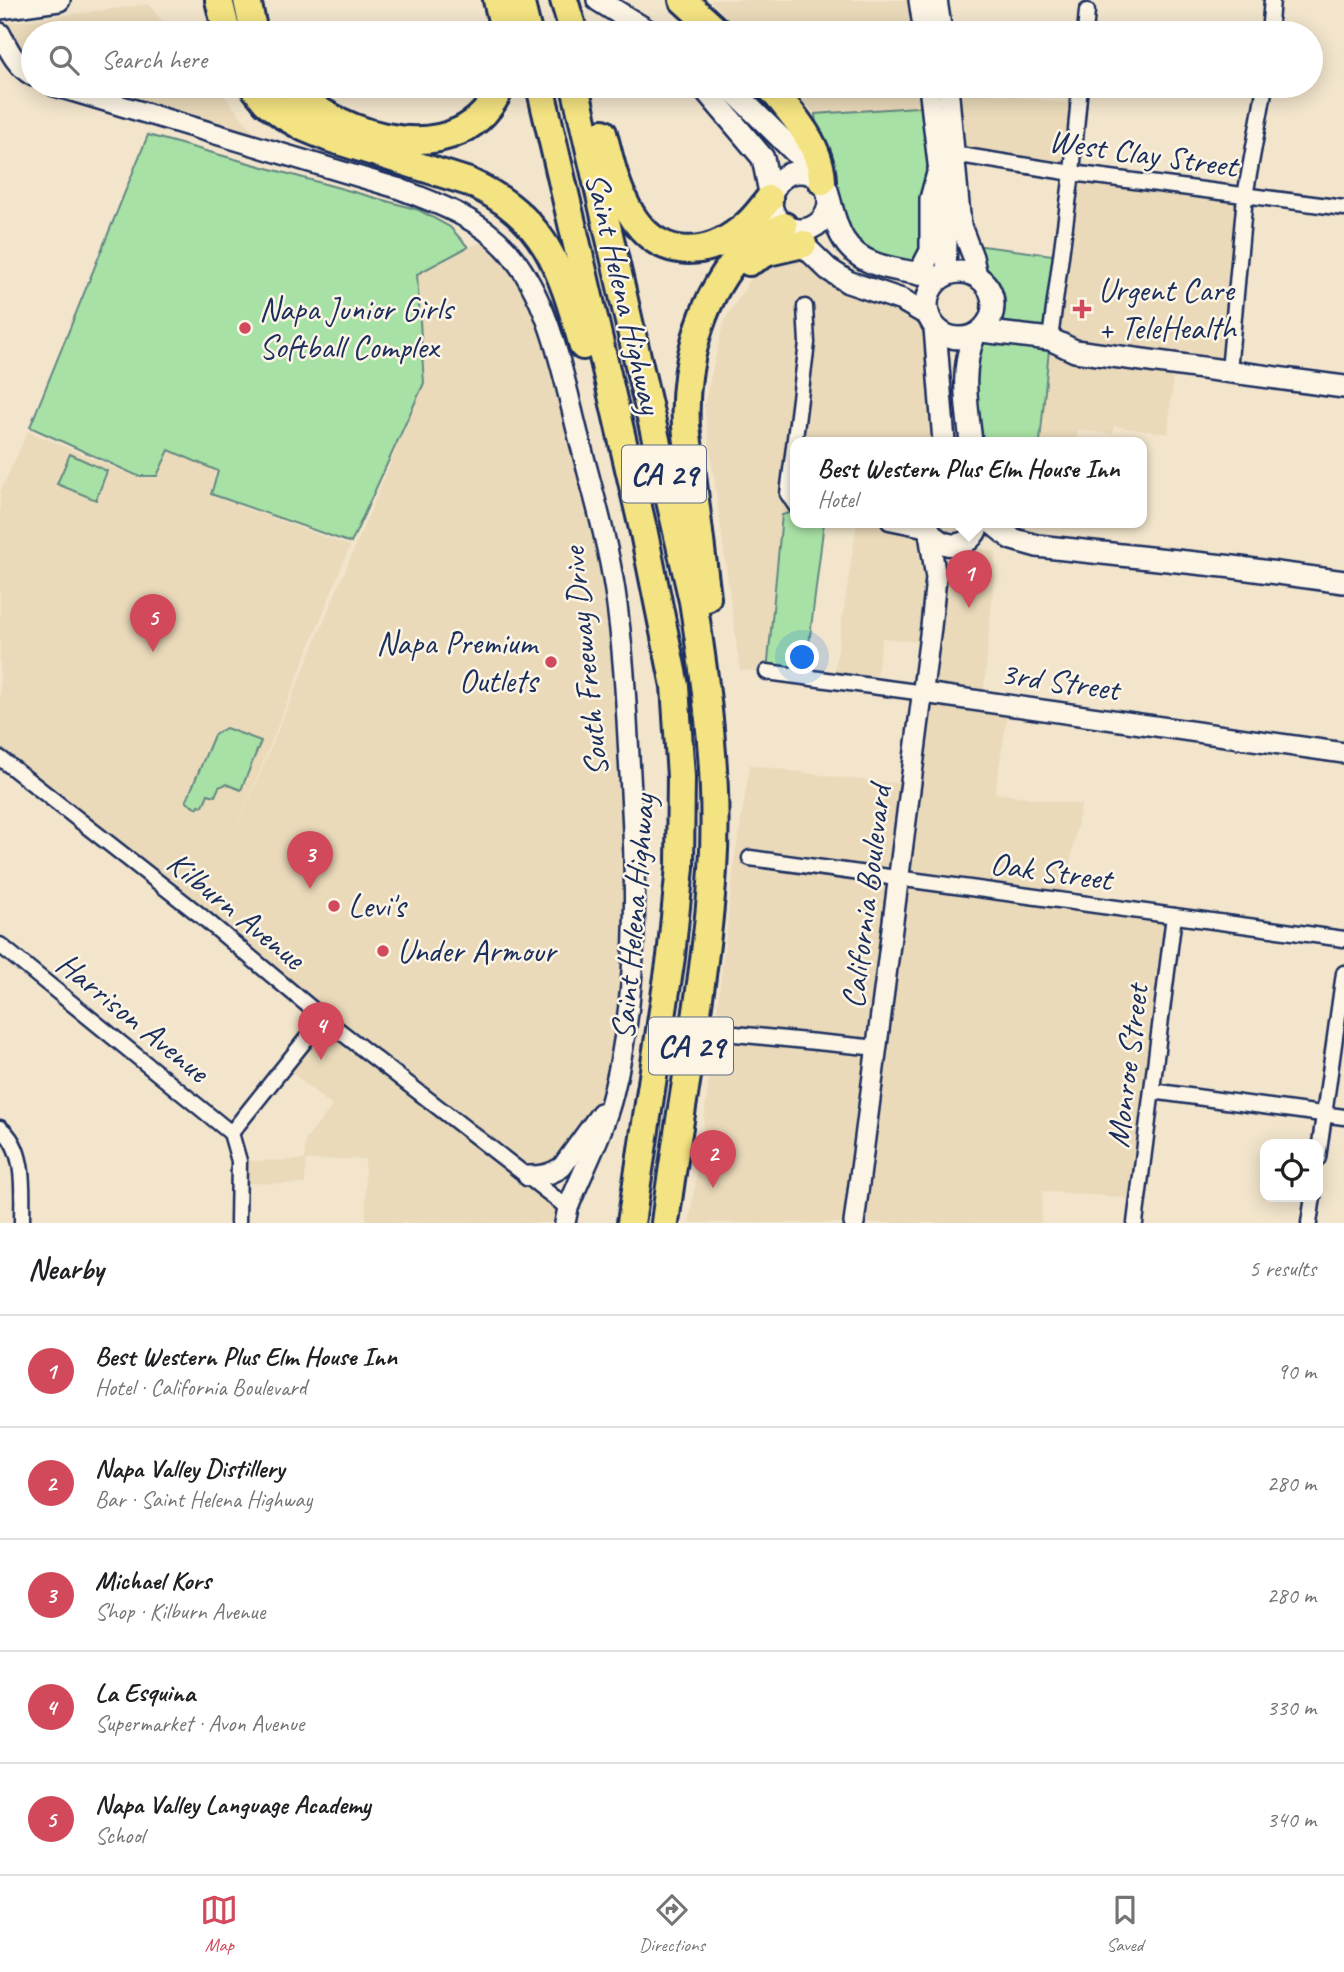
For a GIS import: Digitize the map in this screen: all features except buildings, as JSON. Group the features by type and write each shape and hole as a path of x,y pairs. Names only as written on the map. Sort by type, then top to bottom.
{"highway":[{"path":"219,0 224,21"},
{"path":"247,0 251,21"},
{"path":"497,0 502,21"},
{"path":"520,0 525,21"},
{"path":"555,0 560,21"},
{"path":"564,0 571,21"},
{"path":"683,0 706,21"},
{"path":"263,98 284,117 304,128 485,189 513,209 536,233 562,277 660,607"},
{"path":"300,98 353,126 394,139 420,142 444,138 465,128 489,107 494,98"},
{"name":"Saint Helena Highway","path":"543,98 660,607 675,686 681,776 680,867 671,957 631,1223"},
{"name":"Saint Helena Highway","path":"578,98 693,601 706,684 714,776 713,869 704,961 665,1223"},
{"path":"593,98 619,189 639,226 659,242 682,250 707,249 738,232 770,196"},
{"path":"778,98 807,136 819,159 822,185"},
{"path":"713,869 722,748 685,406 686,389 697,336 709,304 724,277 761,256 791,233"}],"main road":[{"path":"0,8 59,0"},
{"path":"606,4 632,21"},
{"path":"712,98 763,158 774,215 791,233 828,268 848,282 902,300 952,338 978,333 1050,339 1075,351 1344,387"},
{"path":"740,98 797,154 822,185 844,240 853,251 865,260 905,273 935,275 961,271 977,276 985,283 993,302 992,313 968,352 964,381 970,437"},
{"path":"770,196 779,179 787,174 806,172 822,185 828,208 817,225 791,233"},
{"path":"938,173 931,199 931,251 935,275 927,299 932,321 944,437"},
{"path":"928,528 942,544 960,545 975,535 977,528"},
{"path":"998,528 1012,539 1037,547 1233,567 1344,582"}],"street":[{"path":"919,0 922,21"},
{"path":"937,0 940,21"},
{"path":"1270,21 1272,0"},
{"path":"1086,21 1087,11"},
{"path":"0,33 21,67"},
{"name":"South Freeway Drive","path":"95,98 386,185 435,203 466,218 500,243 516,262 534,292 561,370 606,542 621,637 635,853 635,907 627,1006 614,1091 598,1142 566,1216"},
{"path":"943,98 945,153 961,226 977,276"},
{"path":"1050,339 1079,98"},
{"path":"1229,371 1245,196 1263,98"},
{"path":"938,173 945,153"},
{"name":"West Clay Street","path":"945,153 1072,173 1344,208"},
{"path":"795,437 807,343 805,307"},
{"path":"790,478 790,497"},
{"name":"California Boulevard","path":"854,1223 924,693 936,578 928,528"},
{"path":"936,578 960,545"},
{"name":"3rd Street","path":"768,672 1344,753"},
{"name":"Kilburn Avenue","path":"0,758 200,915 323,1018 527,1176 566,1216"},
{"name":"Oak Street","path":"750,858 1344,939"},
{"name":"Monroe Street","path":"1135,1223 1174,916"},
{"name":"Harrison Avenue","path":"0,945 232,1133"},
{"path":"1320,1139 1344,973"},
{"path":"238,1223 239,1161 232,1133 323,1018"},
{"path":"725,1033 878,1048"},
{"path":"527,1176 544,1176 562,1167 614,1091"},
{"path":"1152,1091 1344,1117"},
{"path":"0,1128 5,1132 21,1164 22,1223"},
{"path":"1310,1223 1312,1202"}],"shaded area":[{"path":"710,0 919,0 922,21 730,21"},
{"path":"148,4 162,21 22,21"},
{"path":"21,21 21,57 0,24"},
{"path":"96,98 226,98 268,149"},
{"path":"800,98 930,98 931,106 815,114"},
{"path":"949,98 1025,98 1079,105 1073,172 1245,196 1229,371 1174,364 1168,434 1114,426 1113,434 1078,430 1077,437 1041,437 1050,339 1072,173 954,154"},
{"name":"Napa Premium Outlets","path":"494,238 534,292 606,542 636,877 614,1091 577,1147 529,1176 568,1208 565,1223 366,1223 365,1159 306,1160 305,1184 238,1183 239,1161 305,1160 305,1141 332,1106 284,1066 323,1017 0,758 0,492 28,431 138,478 158,478 169,451 216,470 209,495 350,546 234,835 424,383 417,274 468,247"},
{"path":"803,244 928,315 943,437 790,437 790,513 782,515 767,672 740,670 704,405 724,321 768,252"},
{"path":"856,528 911,528 929,533 937,577 960,545 996,552 983,701 1009,706 995,793 1081,805 1063,901 1174,916 1138,1199 1043,1191 1041,1223 689,1223 700,1154 735,857 750,765 850,779 911,784 929,643 882,638 875,687 833,681"}],"green space":[{"path":"931,106 938,173 919,274 853,251 819,159 815,114"},
{"name":"Napa Junior Girls Softball Complex","path":"148,135 419,210 450,227 468,247 417,274 424,383 351,543 211,494 218,471 169,450 157,476 138,476 30,427"},
{"path":"966,244 1061,256 1040,437 970,437 964,381 992,313 990,292 975,272"},
{"path":"70,454 107,471 96,500 57,484"},
{"path":"790,513 790,528 823,528 805,677 767,672 782,515"},
{"path":"226,728 261,741 241,790 226,784 219,787 215,796 208,794 203,806 199,805 198,808 186,802 214,735"}],"place":[{"name":"Urgent Care + TeleHealth","path":"1082,309"},
{"name":"Napa Junior Girls Softball Complex","path":"245,328"},
{"name":"Best Western Plus Elm House Inn","path":"969,608"},
{"name":"Napa Valley Language Academy","path":"153,652"},
{"name":"Napa Premium Outlets","path":"551,662"},
{"name":"Michael Kors","path":"310,889"},
{"name":"Levi's","path":"334,906"},
{"name":"Under Armour","path":"383,951"},
{"name":"La Esquina","path":"321,1060"},
{"name":"Napa Valley Distillery","path":"713,1188"}]}
